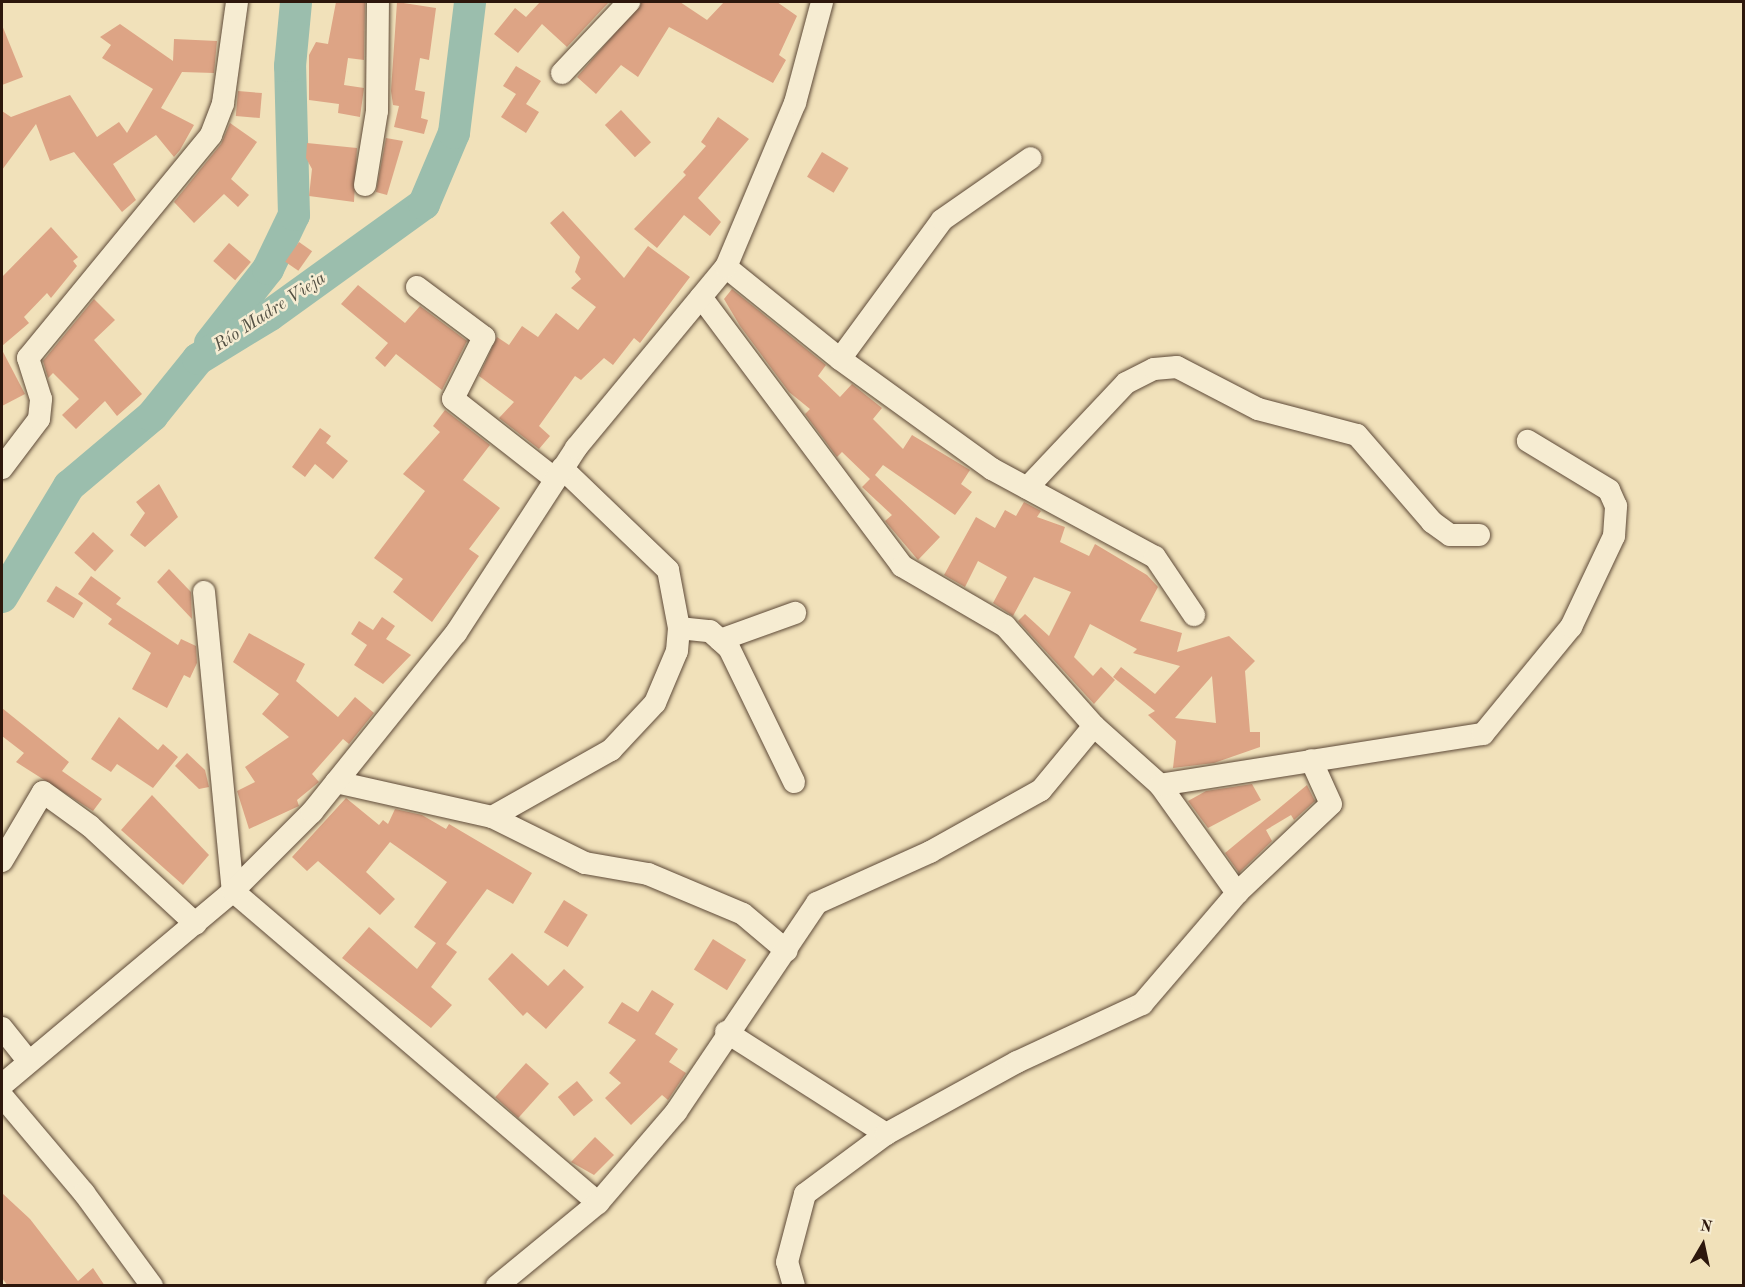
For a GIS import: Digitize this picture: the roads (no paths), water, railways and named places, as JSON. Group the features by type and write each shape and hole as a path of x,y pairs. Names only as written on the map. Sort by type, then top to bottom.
{"street":[{"path":"2,468 39,419 41,399 28,358 211,135 223,103 237,2"},
{"path":"365,185 377,111 378,2"},
{"path":"562,73 629,2"},
{"path":"2,1084 196,924 232,891 336,782 456,633 559,473 726,267 795,103 816,6"},
{"path":"840,359 942,220 1031,158"},
{"path":"726,267 840,359 992,469 1155,557 1194,615"},
{"path":"417,287 484,337 453,399 559,473 668,570 679,628 677,651 655,703 611,750 492,817"},
{"path":"701,297 902,566 1005,626 1094,726 1160,785 1237,893"},
{"path":"1027,488 1126,382 1154,369 1177,368 1258,409 1357,435 1432,522 1450,535 1479,535"},
{"path":"1160,785 1483,734 1571,627 1614,536 1615,500 1609,490 1528,441"},
{"path":"204,592 232,891 598,1203"},
{"path":"720,640 795,613"},
{"path":"679,628 710,631 720,640 794,782"},
{"path":"497,1286 521,1278 598,1203 676,1112 726,1032 787,951 817,903 930,852 1041,790 1094,726"},
{"path":"794,1286 787,1262 805,1194 886,1134 1017,1062 1142,1004 1237,893 1331,804 1311,760"},
{"path":"336,782 492,817 585,863 648,874 743,914 787,951"},
{"path":"2,861 44,792 90,826 196,924"},
{"path":"2,1028 29,1062"},
{"path":"726,1032 886,1134"},
{"path":"2,1096 84,1193 152,1286"}],"waterway":[{"path":"210,343 268,269 294,215 290,66 296,2"},
{"name":"Río Madre Vieja","path":"2,597 69,486 152,416 198,359 270,315 424,204 454,133 470,2"}]}
